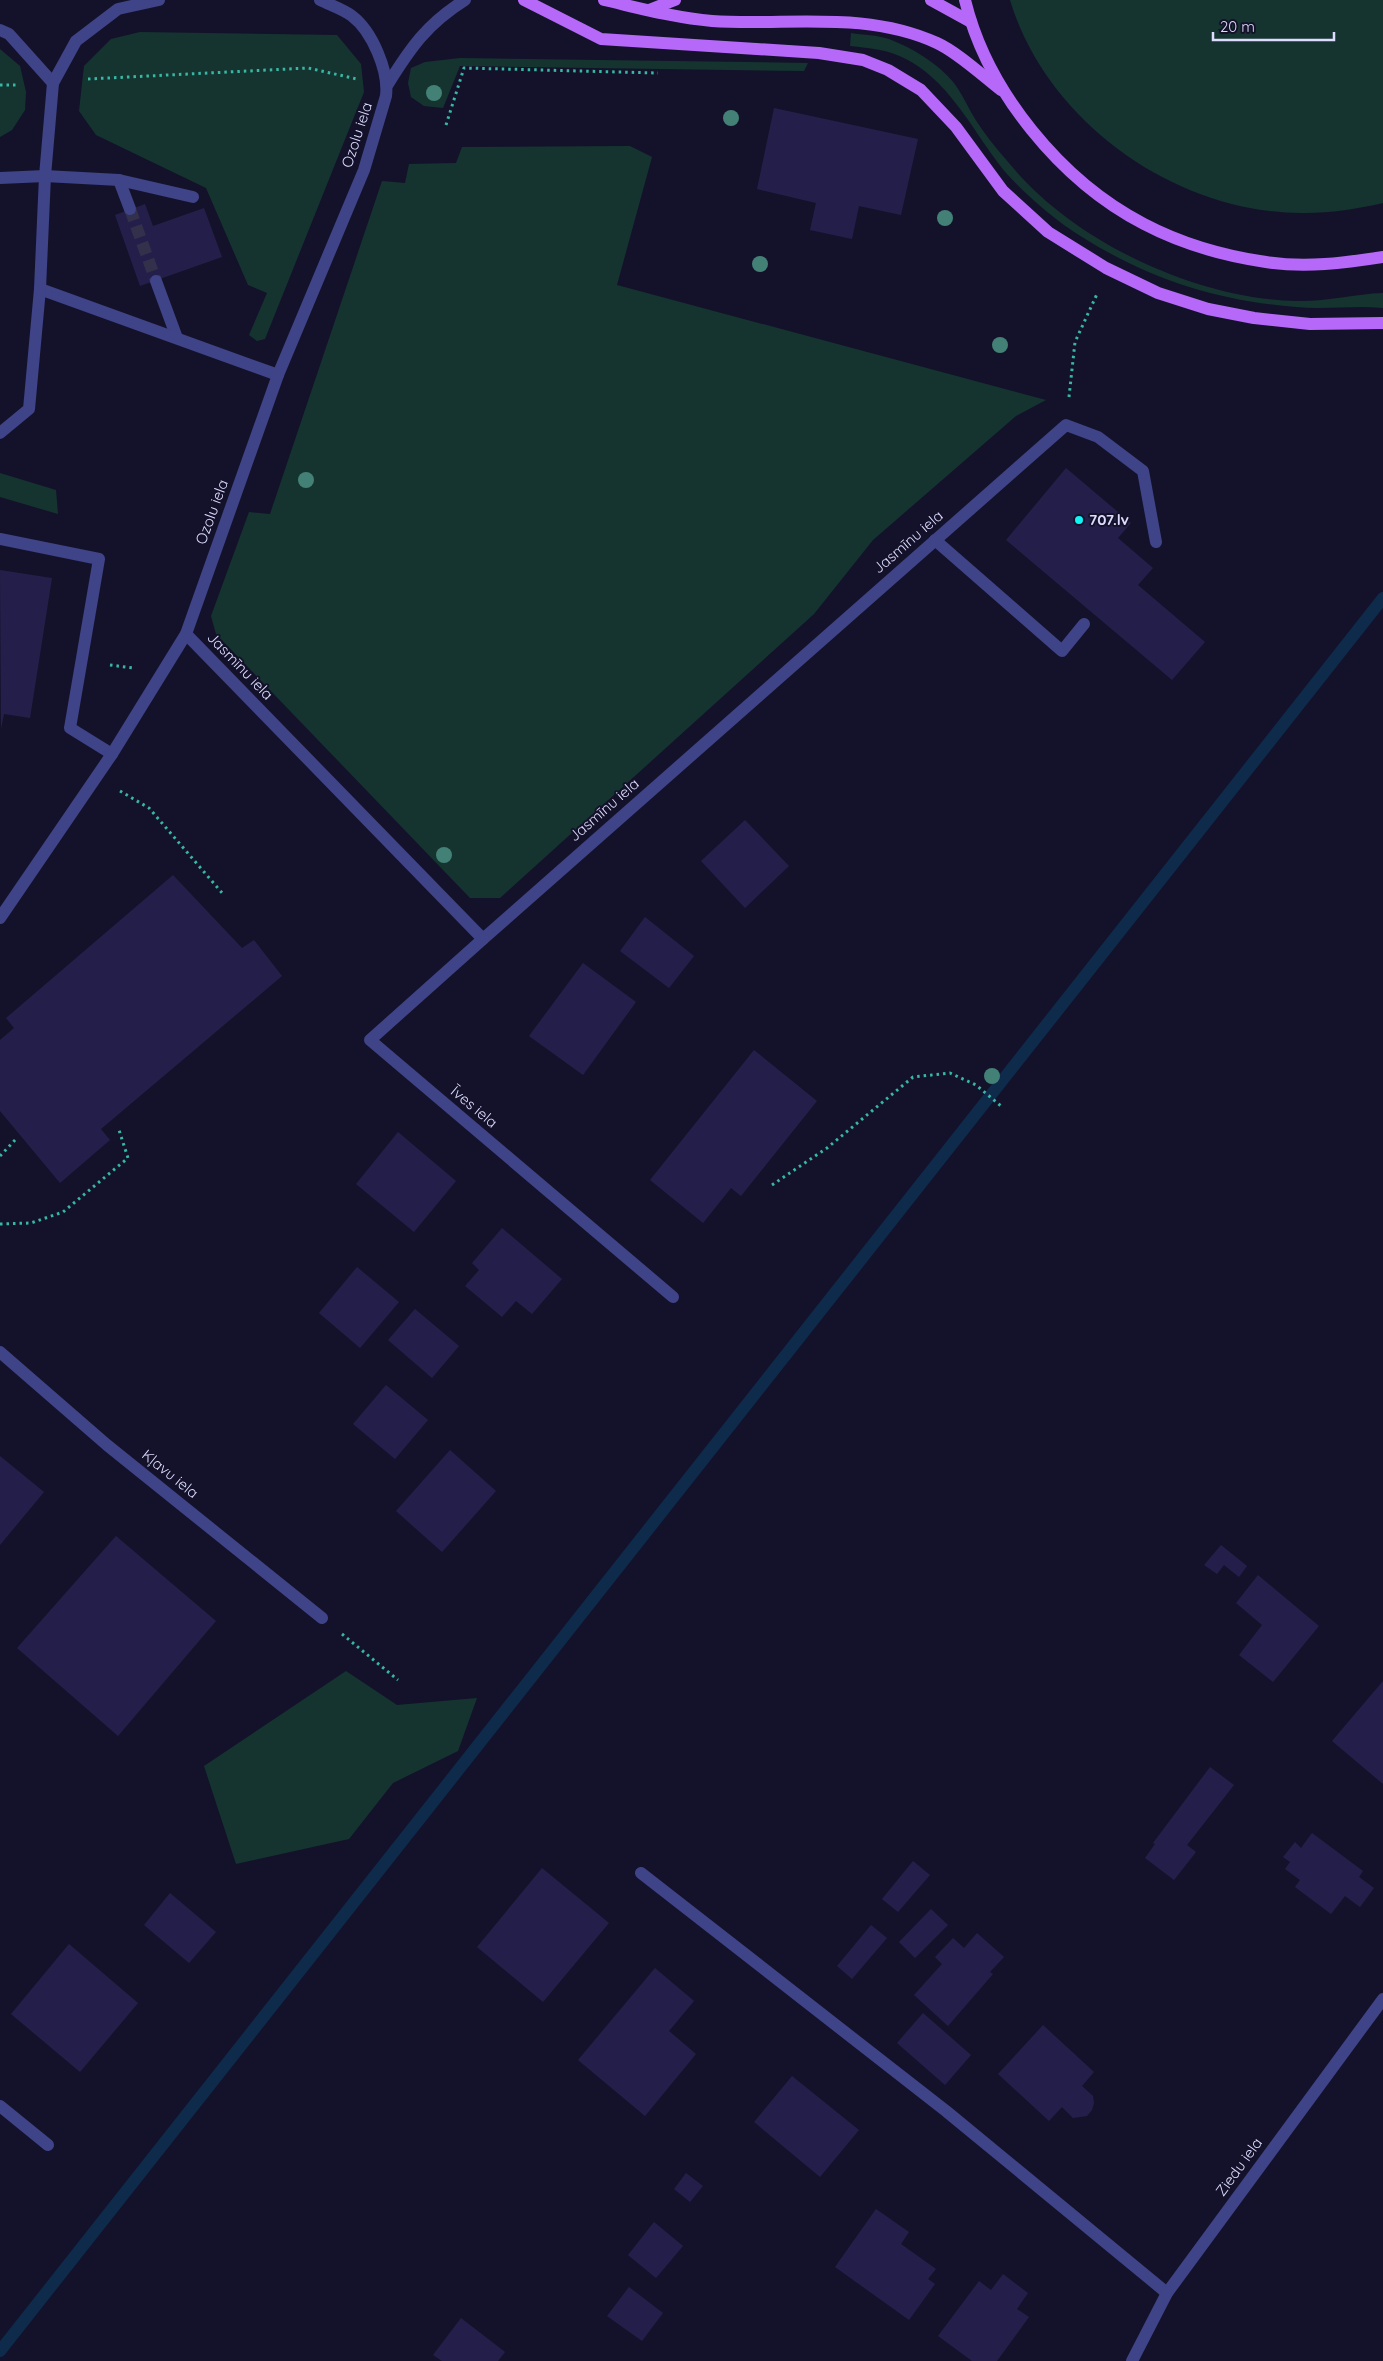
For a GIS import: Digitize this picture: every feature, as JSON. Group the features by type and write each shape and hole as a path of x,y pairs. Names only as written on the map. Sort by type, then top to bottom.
{"main road":[{"path":"524,0 601,39 819,53 863,60 888,70 921,90 956,127 1003,190 1048,232 1106,268 1158,294 1208,309 1254,318 1310,324 1383,323"},
{"path":"604,0 712,21 820,20 888,26 938,43 1004,91"},
{"path":"649,10 674,0"},
{"path":"931,0 971,22"},
{"path":"966,0 971,22 1004,91 1042,144 1090,188 1144,224 1204,249 1268,262 1333,265 1383,257"}],"street":[{"path":"0,432 28,409 40,289 45,176 54,83 76,42 118,9 159,0"},
{"path":"320,0 353,17 376,47 388,84"},
{"name":"Ozolu iela","path":"0,918 112,754 186,634 278,375 364,170 388,84 414,42 445,13 465,0"},
{"path":"0,30 9,34 54,83"},
{"path":"0,178 45,176 119,180 193,197"},
{"path":"119,180 130,209"},
{"path":"156,281 178,338"},
{"path":"40,289 278,375"},
{"path":"1066,425 1098,437 1143,471 1156,542"},
{"name":"Jasmīnu iela","path":"186,634 483,939 1066,425"},
{"path":"0,539 99,559 70,728 112,754"},
{"path":"935,540 1062,651 1084,624"},
{"name":"Īves iela","path":"483,939 370,1040 673,1297"},
{"name":"Kļavu iela","path":"0,1352 107,1445 322,1618"},
{"path":"641,1873 946,2111 1167,2293"},
{"name":"Ziedu iela","path":"1132,2361 1167,2293 1383,1999"},
{"path":"0,2106 48,2145"}],"path":[{"path":"0,85 308,68 388,84"},
{"path":"446,126 464,68 660,73"},
{"path":"1066,425 1075,342 1097,294"},
{"path":"120,791 149,808 223,894"},
{"path":"772,1184 827,1148 913,1077 950,1073 976,1086 1001,1106"},
{"path":"0,1224 31,1223 63,1212 128,1158 119,1130"},
{"path":"0,1156 16,1138"},
{"path":"322,1618 398,1680"}],"green space":[{"path":"1010,0 1383,0 1383,203 1314,213 1256,209 1210,197 1165,178 1123,153 1086,122 1054,85 1028,45"},
{"path":"140,32 337,35 361,64 364,92 265,339 257,341 249,335 267,293 248,285 206,188 96,135 79,111 84,66 111,39"},
{"path":"851,33 889,39 907,47 940,69 954,83 986,135 1015,170 1041,197 1072,221 1106,243 1143,262 1181,278 1220,290 1258,298 1296,301 1383,293 1383,308 1307,308 1239,299 1185,286 1133,265 1107,252 1062,224 1007,174 954,100 939,83 922,69 902,57 880,50 850,46"},
{"path":"0,49 20,66 26,92 25,110 12,130 0,137"},
{"path":"460,58 808,63 804,71 460,66 443,108 424,106 411,97 408,83 411,68 425,62"},
{"path":"630,146 652,157 617,285 1046,400 1016,416 873,540 814,614 500,898 470,898 216,634 211,616 249,512 270,514 382,181 405,183 409,164 456,163 462,147"},
{"path":"0,473 56,490 58,514 0,497"},
{"path":"346,1671 397,1705 477,1698 458,1751 393,1783 349,1839 236,1864 204,1766"}],"building":[{"path":"774,108 918,139 901,215 859,206 852,239 810,230 816,203 757,189"},
{"path":"145,204 153,226 204,208 222,257 140,286 115,215"},
{"path":"1066,468 1131,523 1118,538 1153,568 1138,585 1205,642 1172,680 1006,540"},
{"path":"0,570 52,578 30,718 4,714 1,729"},
{"path":"745,820 789,866 745,908 701,861"},
{"path":"173,875 242,948 254,940 282,976 101,1129 110,1140 60,1183 0,1111 0,1040 14,1028 6,1018"},
{"path":"645,917 694,956 669,988 620,951"},
{"path":"583,963 636,1002 583,1075 529,1036"},
{"path":"754,1050 817,1101 741,1196 731,1188 703,1223 650,1180"},
{"path":"398,1132 456,1181 414,1232 356,1184"},
{"path":"502,1228 562,1279 532,1314 516,1301 502,1317 465,1286 479,1270 472,1263"},
{"path":"357,1267 399,1302 360,1348 319,1313"},
{"path":"415,1309 459,1346 432,1378 388,1340"},
{"path":"386,1385 428,1420 395,1459 353,1424"},
{"path":"450,1450 496,1491 442,1552 396,1511"},
{"path":"0,1456 44,1492 0,1545"},
{"path":"116,1536 216,1621 118,1736 17,1648"},
{"path":"1221,1545 1247,1566 1239,1577 1224,1565 1217,1574 1204,1565"},
{"path":"1258,1575 1319,1626 1273,1682 1239,1655 1262,1625 1236,1603"},
{"path":"1383,1681 1383,1784 1332,1741"},
{"path":"1210,1767 1234,1785 1187,1845 1196,1852 1174,1880 1145,1858 1155,1844 1153,1843"},
{"path":"1312,1833 1363,1871 1359,1877 1374,1888 1360,1907 1345,1896 1331,1914 1295,1887 1300,1880 1285,1869 1290,1862 1283,1857 1295,1842 1301,1848"},
{"path":"913,1861 930,1875 898,1912 882,1899"},
{"path":"542,1868 609,1923 543,2002 477,1947"},
{"path":"170,1893 216,1932 189,1963 144,1925"},
{"path":"931,1909 948,1925 915,1958 899,1942"},
{"path":"871,1925 887,1938 852,1979 837,1966"},
{"path":"977,1933 1004,1957 990,1972 993,1974 948,2026 914,1995 942,1964 935,1957 953,1938 964,1948"},
{"path":"69,1944 138,2003 80,2072 11,2014"},
{"path":"655,1968 694,2001 669,2031 696,2054 645,2116 578,2060"},
{"path":"923,2013 971,2055 945,2085 897,2043"},
{"path":"1043,2025 1094,2072 1082,2086 1093,2096 1092,2110 1087,2116 1073,2118 1062,2107 1049,2121 998,2074"},
{"path":"792,2076 859,2130 820,2177 754,2122"},
{"path":"686,2173 703,2186 690,2202 674,2189"},
{"path":"876,2209 909,2232 901,2244 936,2269 928,2279 935,2284 909,2320 835,2267"},
{"path":"654,2222 683,2246 656,2278 628,2255"},
{"path":"1003,2274 1028,2293 1017,2309 1029,2317 997,2361 972,2361 938,2336 979,2281 991,2290"},
{"path":"629,2287 663,2313 642,2341 607,2316"},
{"path":"461,2318 505,2352 498,2361 442,2361 433,2355"}],"waterway":[{"path":"0,2351 1383,598"}],"tunnel":[{"path":"130,209 156,281"}],"place":[{"name":"707.lv","path":"1079,520"}]}
